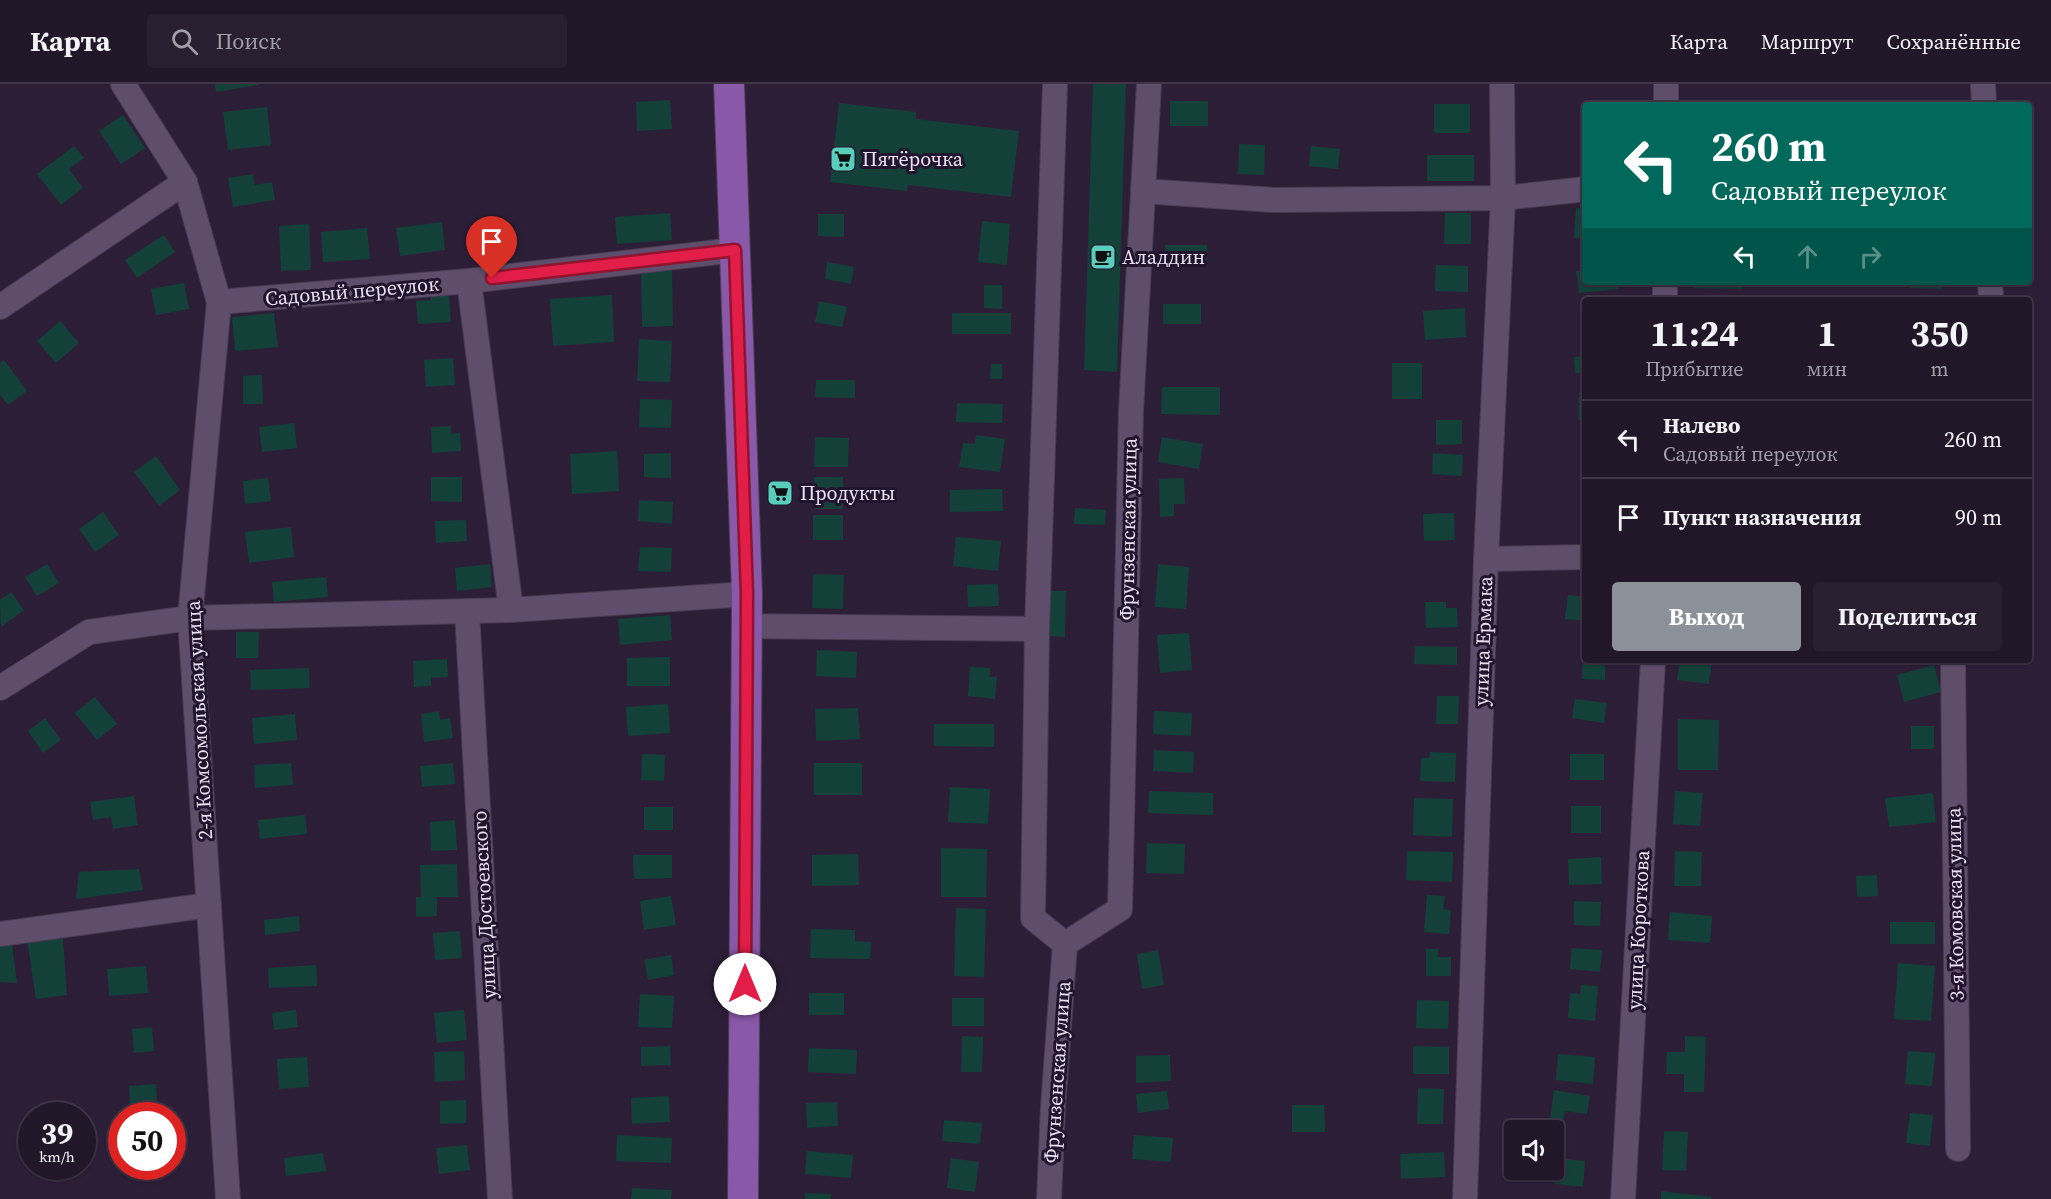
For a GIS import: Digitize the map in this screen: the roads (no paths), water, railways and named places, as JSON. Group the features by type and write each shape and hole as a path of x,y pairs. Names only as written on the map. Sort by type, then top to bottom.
{"main road":[{"path":"729,84 748,626 743,1199"}],"street":[{"name":"2-я Комсомольская улица","path":"123,84 185,182 219,303 190,618 228,1199"},
{"path":"1054,84 1037,629 1033,918 1065,944"},
{"name":"Фрунзенская улица","path":"1049,1199 1065,944 1120,909 1131,411 1149,84"},
{"name":"улица Ермака","path":"1465,1199 1486,559 1503,198 1502,84"},
{"path":"1666,84 1666,102"},
{"path":"1983,84 1984,102"},
{"path":"0,307 185,182"},
{"path":"1143,191 1274,200 1503,198 1582,189"},
{"name":"Садовый переулок","path":"219,303 469,281 735,250"},
{"path":"469,281 511,610"},
{"path":"1486,559 1582,557"},
{"path":"0,687 89,632 190,618 467,612 747,594"},
{"name":"улица Достоевского","path":"467,612 500,1199"},
{"path":"748,626 1037,629"},
{"name":"улица Короткова","path":"1623,1199 1653,663"},
{"name":"3-я Комовская улица","path":"1953,663 1958,1149"},
{"path":"0,934 209,905"}],"place":[{"name":"Пятёрочка","path":"843,159"},
{"name":"Аладдин","path":"1103,257"},
{"name":"Продукты","path":"780,493"}]}
